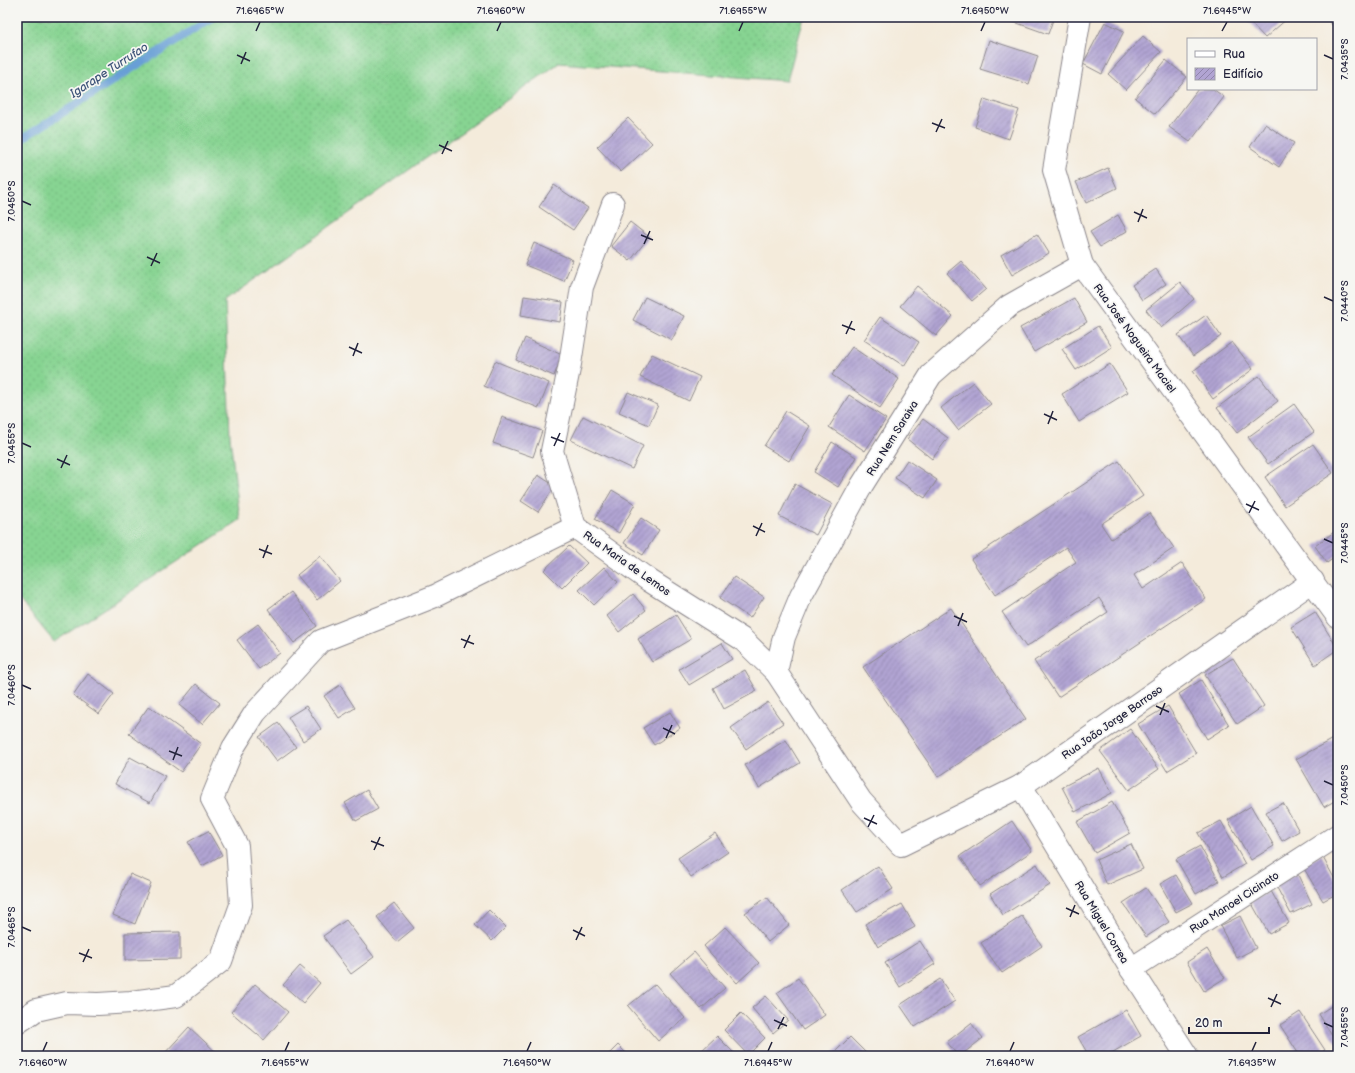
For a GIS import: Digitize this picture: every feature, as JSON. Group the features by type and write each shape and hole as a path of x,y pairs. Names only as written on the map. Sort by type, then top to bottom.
{"street":[{"name":"Rua José Nogueira Maciel","path":"1080,17 1054,170 1082,265 1338,617"},
{"name":"Rua Maria de Lemos","path":"613,204 582,287 570,364 552,451 575,527 650,581 742,639 776,672 861,801 901,845"},
{"name":"Rua Nem Saraiva","path":"776,672 784,637 801,596 862,485 931,375 1009,306 1082,265"},
{"path":"17,1022 36,1010 67,1003 98,1004 131,1002 176,996 221,961 242,905 237,846 212,799 233,748 255,713 321,641 435,596 575,527"},
{"name":"Rua João Jorge Barroso","path":"901,845 1021,786 1313,581"},
{"name":"Rua Miguel Correa","path":"1021,786 1131,969 1187,1056"},
{"name":"Rua Manoel Cicinato","path":"1131,969 1338,835"}],"green space":[{"path":"17,17 804,17 787,81 559,63 225,301 230,437 240,520 54,642 17,597"}],"building":[{"path":"1000,17 1054,17 1048,34"},
{"path":"1253,17 1289,17 1265,38 1249,21"},
{"path":"1326,17 1338,17 1338,23 1333,26"},
{"path":"1105,22 1124,31 1102,74 1083,64"},
{"path":"1143,36 1161,52 1126,90 1108,74"},
{"path":"989,40 1038,56 1029,84 980,69"},
{"path":"1166,60 1187,77 1155,114 1135,98"},
{"path":"1197,90 1214,90 1224,97 1190,142 1169,127"},
{"path":"984,99 1019,110 1009,139 975,127"},
{"path":"628,118 652,143 621,172 597,147"},
{"path":"1265,124 1294,143 1279,167 1250,147"},
{"path":"1108,168 1117,188 1086,203 1076,182"},
{"path":"554,185 588,208 573,230 539,207"},
{"path":"1118,215 1127,231 1100,247 1090,232"},
{"path":"630,222 649,237 630,261 611,246"},
{"path":"1037,234 1049,253 1012,275 1001,255"},
{"path":"534,243 573,260 564,281 525,265"},
{"path":"961,261 986,289 972,301 947,273"},
{"path":"1156,269 1166,284 1142,300 1132,285"},
{"path":"1180,282 1194,299 1161,328 1146,310"},
{"path":"917,286 953,316 936,336 900,306"},
{"path":"524,296 563,302 560,322 521,315"},
{"path":"645,297 684,316 672,340 633,320"},
{"path":"1074,298 1087,322 1034,352 1020,328"},
{"path":"1206,315 1221,336 1193,356 1178,335"},
{"path":"880,317 919,342 904,366 864,340"},
{"path":"1098,326 1112,347 1076,370 1062,349"},
{"path":"525,338 562,355 554,376 516,360"},
{"path":"1232,342 1253,369 1213,399 1193,371"},
{"path":"852,347 899,379 880,408 832,375"},
{"path":"652,354 700,377 689,401 640,377"},
{"path":"495,361 549,383 539,408 484,386"},
{"path":"1110,364 1128,392 1079,422 1062,394"},
{"path":"1259,376 1278,401 1237,433 1217,408"},
{"path":"973,382 991,404 958,430 941,408"},
{"path":"628,392 658,405 649,425 619,412"},
{"path":"849,395 886,419 865,451 829,427"},
{"path":"1294,404 1314,432 1268,464 1248,437"},
{"path":"786,411 810,426 789,461 764,446"},
{"path":"583,416 643,446 632,469 571,440"},
{"path":"502,417 542,431 533,457 493,443"},
{"path":"923,419 948,438 932,459 907,439"},
{"path":"832,442 856,457 838,487 814,472"},
{"path":"1313,444 1333,473 1285,506 1265,477"},
{"path":"907,460 937,480 925,498 895,478"},
{"path":"1119,461 1143,496 1101,524 1111,539 1150,513 1174,548 1134,575 1143,589 1182,563 1206,599 1058,697 1034,661 1108,612 1099,598 1026,647 1002,612 1076,562 1066,547 995,595 971,559"},
{"path":"538,475 555,486 538,512 521,501"},
{"path":"795,484 832,504 816,535 779,516"},
{"path":"612,490 635,504 619,533 595,519"},
{"path":"641,518 659,530 643,555 624,543"},
{"path":"1338,529 1338,555 1327,563 1315,546"},
{"path":"569,546 587,563 562,588 544,570"},
{"path":"320,556 340,581 317,600 297,575"},
{"path":"604,567 618,582 594,605 579,590"},
{"path":"734,577 764,597 750,618 720,598"},
{"path":"291,592 317,626 294,643 268,609"},
{"path":"633,594 646,610 619,632 607,616"},
{"path":"951,608 1026,719 938,777 863,667"},
{"path":"1315,612 1338,649 1315,665 1291,627"},
{"path":"676,615 691,639 652,662 638,639"},
{"path":"258,624 280,653 259,669 237,640"},
{"path":"722,643 732,659 689,685 679,669"},
{"path":"1233,658 1264,706 1237,724 1205,675"},
{"path":"745,670 757,691 724,709 713,688"},
{"path":"88,674 114,694 99,714 73,695"},
{"path":"1201,680 1229,725 1207,739 1179,694"},
{"path":"196,684 220,703 202,724 179,705"},
{"path":"340,685 355,708 339,718 324,696"},
{"path":"768,702 783,723 746,749 731,728"},
{"path":"149,706 201,744 181,772 129,734"},
{"path":"306,706 321,729 303,741 288,717"},
{"path":"1168,706 1196,753 1167,771 1138,724"},
{"path":"670,712 680,728 654,745 643,728"},
{"path":"278,723 296,747 277,761 259,737"},
{"path":"1130,729 1159,769 1129,790 1100,751"},
{"path":"1338,736 1338,799 1324,807 1296,759"},
{"path":"786,740 800,763 759,788 745,765"},
{"path":"130,757 165,776 150,803 115,784"},
{"path":"1099,768 1112,793 1075,812 1062,787"},
{"path":"367,790 378,809 356,821 345,803"},
{"path":"1112,802 1130,833 1095,853 1077,822"},
{"path":"1283,803 1299,831 1282,841 1266,812"},
{"path":"1251,806 1274,846 1251,860 1228,820"},
{"path":"1012,821 1032,851 980,886 960,856"},
{"path":"1221,821 1245,864 1223,877 1198,833"},
{"path":"208,831 222,855 202,866 188,842"},
{"path":"715,833 728,852 691,877 678,858"},
{"path":"1338,843 1338,863 1330,847"},
{"path":"1131,844 1143,869 1107,885 1096,860"},
{"path":"1200,846 1219,881 1196,894 1176,859"},
{"path":"1321,854 1338,885 1338,893 1323,901 1302,865"},
{"path":"1037,864 1050,885 1003,915 990,894"},
{"path":"878,866 893,889 857,912 842,890"},
{"path":"1297,873 1312,904 1291,914 1275,884"},
{"path":"130,874 151,883 135,924 113,915"},
{"path":"1176,875 1193,903 1176,912 1160,884"},
{"path":"1146,888 1169,922 1146,937 1123,903"},
{"path":"1271,891 1289,923 1269,934 1251,902"},
{"path":"767,897 789,925 768,942 745,913"},
{"path":"394,903 414,928 397,942 377,917"},
{"path":"902,904 915,927 878,947 865,924"},
{"path":"489,910 506,927 492,941 475,925"},
{"path":"1022,916 1042,946 1002,973 981,943"},
{"path":"1240,916 1256,948 1237,958 1220,926"},
{"path":"346,920 374,957 351,974 323,936"},
{"path":"725,927 759,963 737,983 704,946"},
{"path":"180,932 180,959 125,960 125,933"},
{"path":"920,941 935,964 900,987 885,963"},
{"path":"1207,949 1225,978 1204,991 1187,962"},
{"path":"694,952 725,988 701,1009 670,973"},
{"path":"300,966 320,983 303,1003 283,985"},
{"path":"798,978 825,1015 803,1030 777,993"},
{"path":"940,979 955,1001 915,1027 900,1005"},
{"path":"255,984 288,1012 264,1040 231,1012"},
{"path":"655,984 685,1018 658,1041 628,1006"},
{"path":"766,996 788,1020 773,1033 752,1008"},
{"path":"1336,1003 1338,1007 1338,1046 1319,1014"},
{"path":"1126,1010 1141,1036 1106,1056 1089,1056 1078,1037"},
{"path":"1300,1012 1325,1050 1315,1056 1300,1056 1280,1025"},
{"path":"741,1013 765,1038 748,1055 724,1030"},
{"path":"971,1023 983,1038 958,1056 947,1042"},
{"path":"189,1027 220,1056 167,1056 164,1054"},
{"path":"717,1036 737,1056 704,1056 700,1052"},
{"path":"850,1037 869,1056 831,1056"},
{"path":"618,1045 629,1056 607,1056"}],"waterway":[{"name":"Igarape Turrufao","path":"17,142 213,17"}]}
